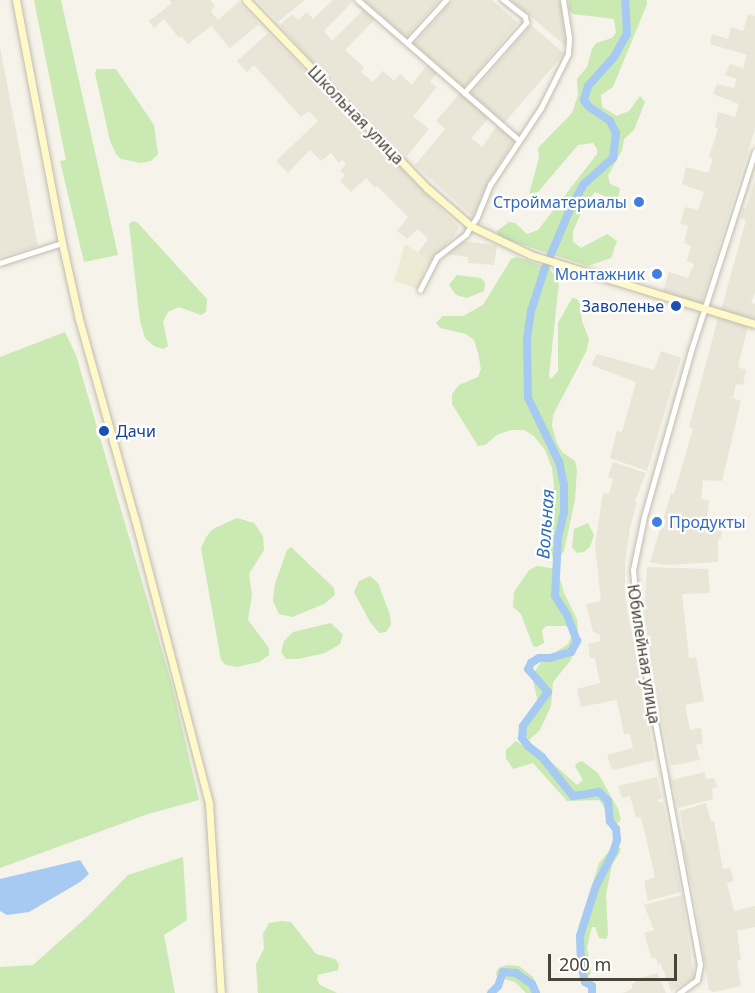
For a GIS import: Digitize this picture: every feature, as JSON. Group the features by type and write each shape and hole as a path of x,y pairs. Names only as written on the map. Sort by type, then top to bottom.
{"street":[{"path":"16,0 62,243 79,319 136,521 209,803 221,993"},
{"name":"Школьная улица","path":"246,0 427,188 471,226 531,255 705,311"},
{"path":"358,0 519,140"},
{"path":"407,43 446,0"},
{"path":"464,93 526,23 525,18 503,0"},
{"path":"420,290 437,257 471,226 490,185 541,108 568,54 569,38 563,0"},
{"name":"Юбилейная улица","path":"679,993 697,980 700,965 639,636 632,581 644,517 690,354 755,152"},
{"path":"0,263 62,243"},
{"path":"705,311 755,324"}],"shaded area":[{"path":"169,0 210,0 215,6 211,11 218,20 238,2 259,24 230,48 211,26 188,44 181,36 179,38 164,19 154,28 149,21 172,3"},
{"path":"257,0 305,0 278,22"},
{"path":"333,0 354,0 324,31 332,41 364,9 375,19 345,50 364,67 361,72 373,82 383,71 394,81 400,74 412,85 427,65 437,73 430,82 437,87 413,116 429,129 407,156 332,78 329,80 280,25 292,14 298,20 307,12 313,19"},
{"path":"364,0 439,0 406,37"},
{"path":"453,0 492,0 518,23 464,87 414,44"},
{"path":"511,0 560,0 567,47"},
{"path":"748,14 755,16 755,129 701,304 663,292 669,272 688,278 694,264 687,261 691,246 684,243 688,226 680,224 685,207 698,210 704,192 682,184 686,167 708,173 713,159 709,157 718,129 715,127 718,112 735,117 739,104 713,94 717,84 734,88 737,79 725,75 730,64 743,68 747,55 710,44 712,34 728,39 731,27 743,31"},
{"path":"531,25 564,54 505,123 471,94"},
{"path":"268,33 459,227 455,235 431,261 418,253 428,239 418,229 407,239 397,231 408,217 377,186 375,188 366,178 351,192 340,181 345,175 340,171 346,164 342,160 339,163 331,153 321,161 310,150 288,173 276,161 318,121 309,111 301,117 254,65 247,72 237,61"},
{"path":"0,47 38,246 0,257"},
{"path":"460,93 489,118 471,138 482,147 497,126 514,140 489,181 473,217 415,165 445,129 436,121"},
{"path":"755,180 755,292 751,303 755,304 755,319 721,310 746,220 741,218 743,208 746,209"},
{"path":"461,241 497,245 494,265 468,263 468,257 444,254"},
{"path":"405,244 431,261 424,270 418,289 394,281"},
{"path":"718,318 748,326 738,367 746,370 743,385 736,384 733,398 741,401 722,481 703,480 701,499 709,500 706,529 722,528 721,539 718,540 718,562 665,565 650,562 671,493 674,494 693,429 689,427"},
{"path":"661,351 681,358 647,471 610,458 617,431 622,432 636,382 591,365 597,354 654,370"},
{"path":"613,462 646,473 635,501 637,502 630,528 625,562 625,597 655,760 612,770 607,755 633,748 630,734 624,735 617,700 581,707 577,689 600,683 595,658 590,658 588,644 601,641 599,634 593,632 586,604 601,601 595,545 603,493 609,494 613,479 608,477"},
{"path":"647,567 708,569 710,593 682,594 689,658 696,657 704,701 685,705 690,730 701,728 703,743 696,745 700,760 671,766 659,709 644,612"},
{"path":"705,772 706,779 714,778 717,787 712,789 713,799 678,808 672,780"},
{"path":"657,777 662,798 658,802 663,802 681,892 648,901 644,881 655,877 641,817 636,818 630,796 622,798 618,786"},
{"path":"706,803 711,821 714,821 723,869 730,868 734,881 727,883 734,911 755,906 755,927 737,931 741,960 737,961 741,986 713,992 709,990 695,901 682,841 685,840 680,811"},
{"path":"682,895 694,977 671,991 661,964 658,965 656,958 652,959 644,933 654,930 644,905"},
{"path":"657,973 666,993 623,993 633,988 631,985 641,978"}],"green space":[{"path":"34,0 61,0 118,255 84,262 60,161 66,160"},
{"path":"569,0 647,0 613,87 601,95 602,107 617,116 629,111 640,96 645,102 634,130 624,139 622,150 608,176 610,184 620,188 618,198 614,200 595,192 582,211 573,231 573,242 581,248 607,234 617,241 611,258 588,266 498,236 497,231 509,222 515,223 527,234 538,230 597,154 593,143 578,145 538,192 529,194 539,158 538,148 572,113 578,95 577,79 587,67 596,43 612,38 616,33 614,19 573,14 569,10"},
{"path":"97,69 116,69 154,125 158,154 151,161 141,163 121,159 116,154 110,141 95,73"},
{"path":"132,221 137,222 207,299 206,312 201,315 179,307 168,312 163,322 168,346 163,349 154,346 145,338 140,321 129,224"},
{"path":"517,257 549,268 559,282 549,376 551,379 558,371 558,323 572,298 577,299 580,304 582,321 589,339 587,350 553,415 552,426 557,443 562,452 575,461 577,470 575,500 564,551 559,557 551,557 547,548 554,486 552,468 545,450 534,436 524,430 511,430 497,435 485,445 478,446 452,404 452,394 459,385 478,377 481,369 474,340 466,334 440,328 436,323 443,316 463,316 483,305 511,259"},
{"path":"457,275 481,278 485,283 484,291 467,298 456,295 449,285"},
{"path":"65,332 76,355 172,685 199,800 148,814 0,868 0,357"},
{"path":"237,518 254,523 263,536 264,550 249,574 252,595 248,620 269,648 269,655 259,662 237,667 226,665 221,660 201,548 213,529"},
{"path":"588,523 594,535 590,547 584,552 577,553 572,547 574,529"},
{"path":"291,547 334,588 335,595 324,604 292,617 279,614 273,601 275,584 287,550"},
{"path":"537,566 557,569 564,593 577,619 578,635 571,660 553,682 551,706 540,730 529,740 524,733 536,710 537,698 532,676 541,662 568,644 571,637 571,630 567,626 546,626 542,630 544,643 537,647 533,646 521,614 513,607 514,592 529,570"},
{"path":"370,576 378,583 390,615 391,625 386,632 379,633 370,622 354,592 359,581"},
{"path":"331,623 343,635 340,644 325,653 298,659 286,659 281,652 284,641 293,632"},
{"path":"516,741 539,751 577,785 583,780 575,766 577,763 582,761 598,773 618,809 621,819 618,823 615,823 599,800 567,801 533,763 513,769 506,758 506,750"},
{"path":"621,848 620,852 612,865 606,894 608,935 606,939 599,938 595,927 592,927 587,947 591,973 588,977 577,938 579,925 599,863 610,850"},
{"path":"183,857 187,920 164,935 175,993 0,993 0,967 33,965 87,917 128,875"},
{"path":"291,922 316,954 335,959 339,964 338,970 318,975 317,980 320,985 337,993 258,993 256,964 264,949 263,934 269,923"},
{"path":"519,966 533,977 540,993 526,993 515,982 497,977 496,972 500,967"}],"water":[{"path":"80,860 89,874 80,882 29,912 7,915 0,911 0,879"}],"waterway":[{"name":"Вольная","path":"592,993 592,986 585,982 581,965 580,936 596,886 613,853 617,840 616,829 610,821 608,801 599,792 573,796 542,757 522,738 523,726 548,692 528,669 531,663 539,658 550,658 571,652 577,641 567,615 555,596 558,538 564,512 564,485 559,462 528,398 527,339 531,311 543,273 571,207 584,184 613,158 616,133 610,121 589,107 584,100 588,86 614,57 627,34 625,0"},
{"name":"Вольная","path":"491,993 498,986 503,972 516,973 532,984 536,993"}],"place":[{"name":"Стройматериалы","path":"639,202"},
{"name":"Монтажник","path":"657,274"},
{"name":"Заволенье","path":"676,306"},
{"name":"Дачи","path":"104,431"},
{"name":"Продукты","path":"657,522"}]}
